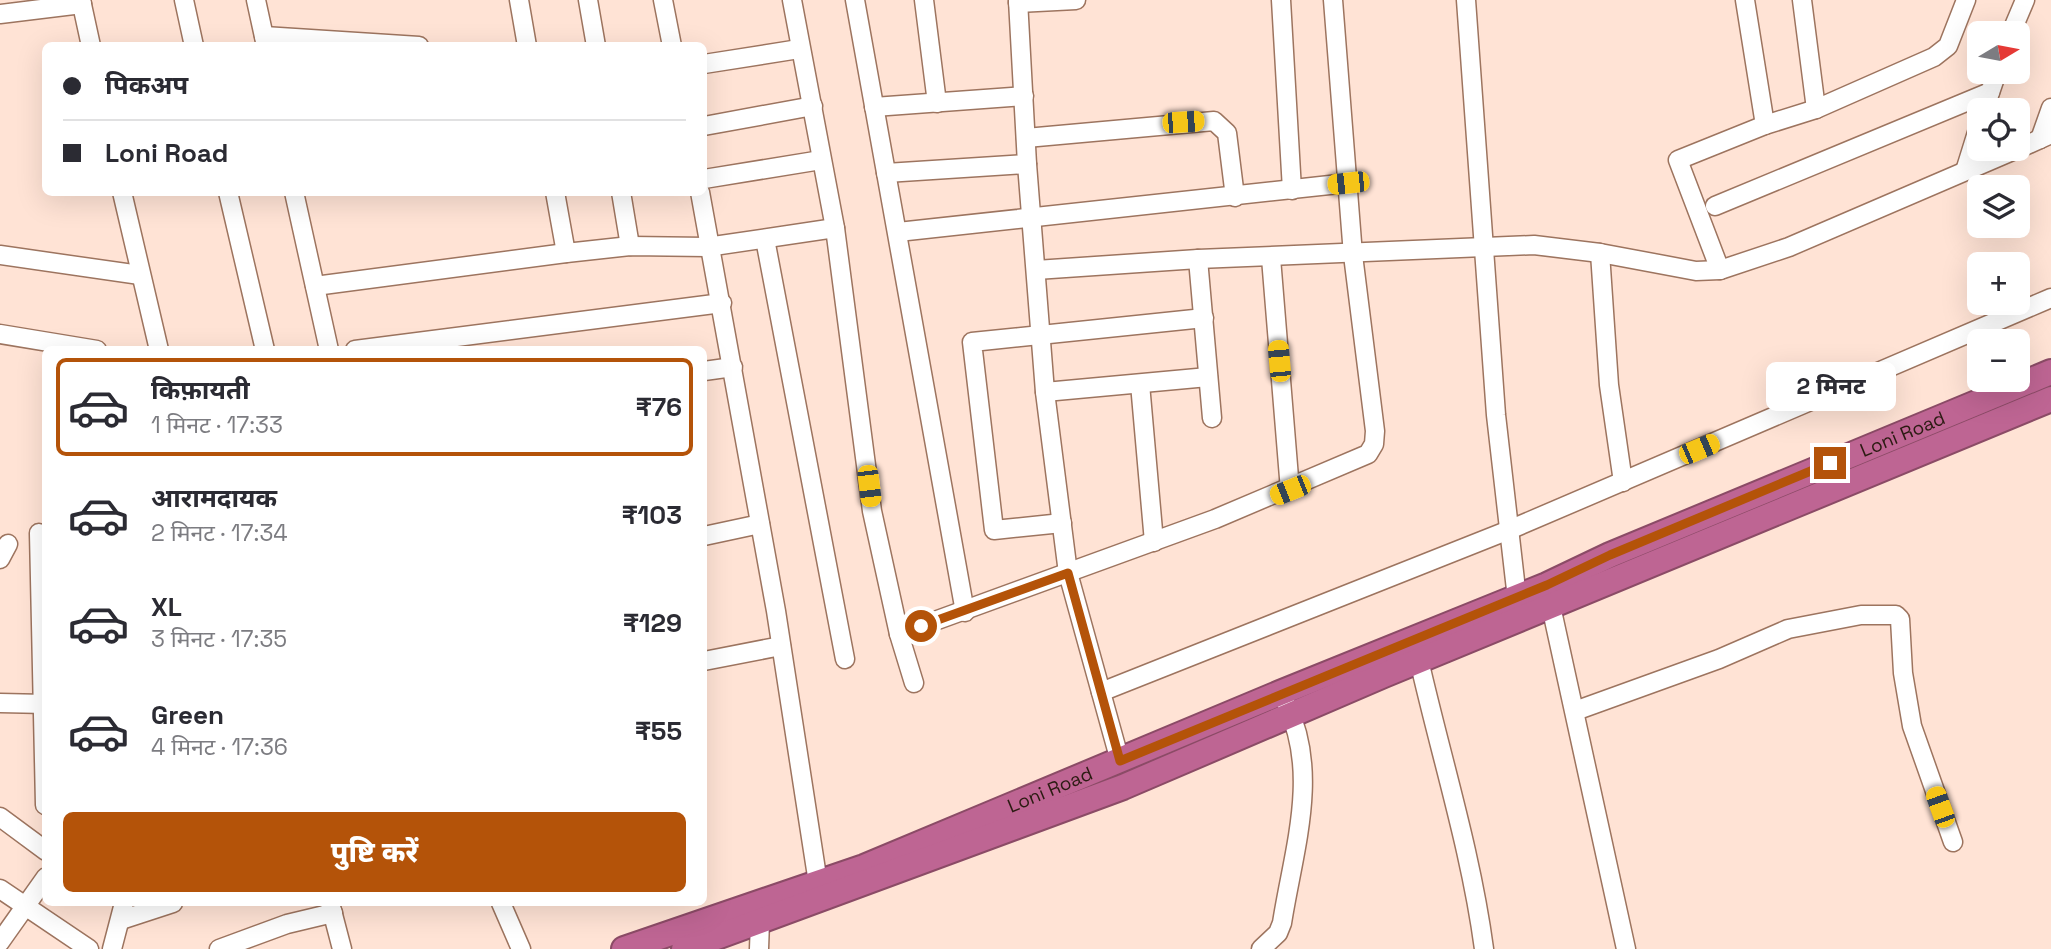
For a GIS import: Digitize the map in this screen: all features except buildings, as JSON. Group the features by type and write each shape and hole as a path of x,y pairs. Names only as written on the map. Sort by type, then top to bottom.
{"highway":[{"name":"Loni Road","path":"1549,595 1635,544 2051,372"},
{"name":"Loni Road","path":"624,949 818,883 1120,761 1280,692 1518,608 2051,399"},
{"path":"1982,400 1991,424"},
{"name":"Loni Road","path":"684,949 1123,787 1419,660 1518,608"}],"street":[{"path":"184,0 193,42"},
{"path":"256,0 265,41 296,42"},
{"path":"519,0 526,42"},
{"path":"588,0 595,42"},
{"path":"663,0 671,42"},
{"path":"792,0 835,228 872,511 899,634 914,683"},
{"path":"855,0 965,612"},
{"path":"924,0 937,103"},
{"path":"1076,0 1018,1 1027,164 1045,392 1068,573 1120,761"},
{"path":"1281,0 1292,190"},
{"path":"899,634 965,612 1290,490 1359,460 1374,444 1375,431 1353,255 1333,0"},
{"path":"1466,0 1483,245 1518,608"},
{"path":"1745,0 1765,125"},
{"path":"1802,0 1816,109"},
{"path":"1720,270 1678,160 1765,125 1816,109 1942,52 1952,37 1966,0"},
{"path":"2016,21 2025,0"},
{"path":"0,14 81,2 90,42"},
{"path":"707,63 799,48"},
{"path":"1988,98 1993,84"},
{"path":"1715,206 1990,92"},
{"path":"874,107 1024,96"},
{"path":"707,125 813,106"},
{"path":"2045,137 2051,108"},
{"path":"1026,138 1214,121 1227,133 1235,197"},
{"path":"707,178 821,160"},
{"path":"1965,171 1968,161"},
{"path":"1036,270 1198,260 1353,255 1483,245 1556,246 1696,271 1720,270 1789,247 1989,161"},
{"path":"886,173 1027,164"},
{"path":"898,232 1348,183"},
{"path":"123,196 158,346"},
{"path":"229,196 264,346"},
{"path":"295,196 328,346"},
{"path":"556,196 566,253"},
{"path":"622,196 630,246"},
{"path":"701,196 707,247 722,303 781,646 818,883"},
{"path":"315,286 566,253 630,246 707,247 835,228"},
{"path":"765,239 845,659"},
{"path":"1600,253 1609,385 1623,482"},
{"path":"0,255 140,275"},
{"path":"1271,258 1290,490"},
{"path":"1198,260 1212,418"},
{"path":"1101,692 1509,530 2051,298"},
{"path":"386,346 722,303"},
{"path":"1062,523 994,530 972,342 1204,318"},
{"path":"0,334 73,346"},
{"path":"707,371 733,367"},
{"path":"1045,392 1208,377"},
{"path":"1140,384 1154,542"},
{"path":"707,535 760,524"},
{"path":"40,533 42,647"},
{"path":"1549,595 1626,949"},
{"path":"1575,711 1718,659 1788,629 1861,615 1896,615 1900,619 1903,673 1912,726 1953,842"},
{"path":"707,660 781,646"},
{"path":"1419,660 1439,749 1467,846 1484,949"},
{"path":"1261,949 1278,933 1282,923 1302,802 1303,764 1291,715 1280,692"},
{"path":"0,703 42,704"},
{"path":"0,817 42,848"},
{"path":"0,942 42,883"},
{"path":"0,889 89,949"},
{"path":"112,949 122,911 154,906"},
{"path":"502,906 521,949"},
{"path":"219,949 331,908 342,949"},
{"path":"759,949 760,922"}],"route":[{"path":"921,626 1068,573 1120,761 1280,692 1547,585 1610,555 1830,463"}]}
